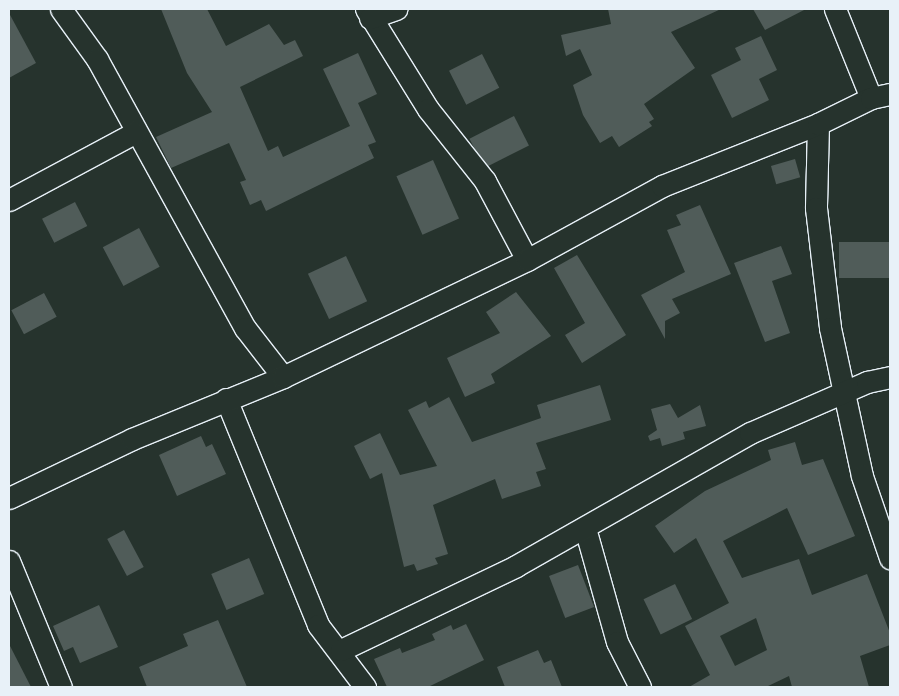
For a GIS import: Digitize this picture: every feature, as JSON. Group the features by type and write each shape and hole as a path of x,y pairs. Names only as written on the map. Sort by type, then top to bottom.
{"street":[{"path":"61,9 96,59 134,133 244,328 283,377"},
{"path":"396,9 368,13 428,109 485,181 527,260"},
{"path":"9,498 226,399 283,377 527,260 662,186 818,124 881,96 835,9"},
{"path":"818,124 816,208 842,395 862,476 890,558"},
{"path":"9,200 134,133"},
{"path":"341,650 585,528 750,434 842,395 867,382 890,377"},
{"path":"226,399 318,624 341,650 365,687"},
{"path":"585,528 617,642 640,687"},
{"path":"9,560 61,687"}],"building":[{"path":"161,9 207,9 226,46 269,24 284,45 295,40 303,56 240,87 268,151 278,146 283,157 350,126 323,69 358,53 377,94 358,103 376,142 368,145 374,158 266,211 261,200 250,205 240,182 246,180 229,143 171,168 156,137 212,112 187,73"},
{"path":"608,9 721,9 671,32 695,68 644,104 654,119 649,122 652,126 619,147 612,136 600,143 583,115 573,85 592,75 580,49 566,56 561,35 611,24"},
{"path":"753,9 806,9 765,30"},
{"path":"9,13 36,63 9,78"},
{"path":"761,36 777,70 759,79 769,100 732,118 711,75 741,60 735,48"},
{"path":"482,54 499,88 466,105 449,71"},
{"path":"514,116 529,145 484,168 469,139"},
{"path":"795,159 800,177 776,184 771,166"},
{"path":"433,160 459,218 422,235 396,176"},
{"path":"75,202 87,226 54,243 42,219"},
{"path":"700,205 731,274 672,299 680,313 665,321 665,339 641,295 685,272 667,230 681,225 676,215"},
{"path":"139,228 160,267 123,286 103,247"},
{"path":"839,242 890,242 890,278 839,278"},
{"path":"781,246 792,274 772,281 790,333 765,342 734,263"},
{"path":"577,255 626,335 582,363 565,335 585,323 554,268"},
{"path":"346,256 367,301 329,319 308,274"},
{"path":"516,292 551,336 491,374 495,383 465,397 447,358 500,333 486,312"},
{"path":"44,293 57,317 24,334 11,310"},
{"path":"600,385 611,420 536,443 546,469 536,472 541,486 502,499 495,479 433,505 448,554 435,558 438,564 417,571 414,564 404,567 382,473 370,479 354,446 380,433 400,475 437,466 408,410 426,401 429,408 449,397 472,442 541,418 537,405"},
{"path":"670,404 678,418 700,405 706,426 683,432 685,439 662,446 660,438 650,441 648,436 657,430 651,409"},
{"path":"201,436 206,447 212,444 226,474 177,496 159,455"},
{"path":"795,442 802,465 823,459 855,536 808,555 787,508 723,541 742,578 799,559 812,595 867,574 890,633 890,645 860,656 869,687 792,687 789,676 766,687 689,687 710,675 685,626 729,603 696,538 674,553 655,526 705,491 771,460 768,450","holes":["756,618 767,650 735,666 720,636"]},
{"path":"124,530 144,567 127,576 107,539"},
{"path":"249,558 264,594 226,610 211,574"},
{"path":"578,565 594,607 565,618 549,576"},
{"path":"675,584 692,619 661,634 644,599"},
{"path":"99,605 118,647 80,663 73,647 64,651 53,626"},
{"path":"218,620 247,687 147,687 139,667 188,646 183,634"},
{"path":"466,624 484,660 428,687 387,687 374,659 400,648 402,653 435,640 432,634 451,625 453,630"},
{"path":"9,644 31,687 9,687"},
{"path":"538,650 544,663 551,660 562,687 505,687 497,667"}]}
